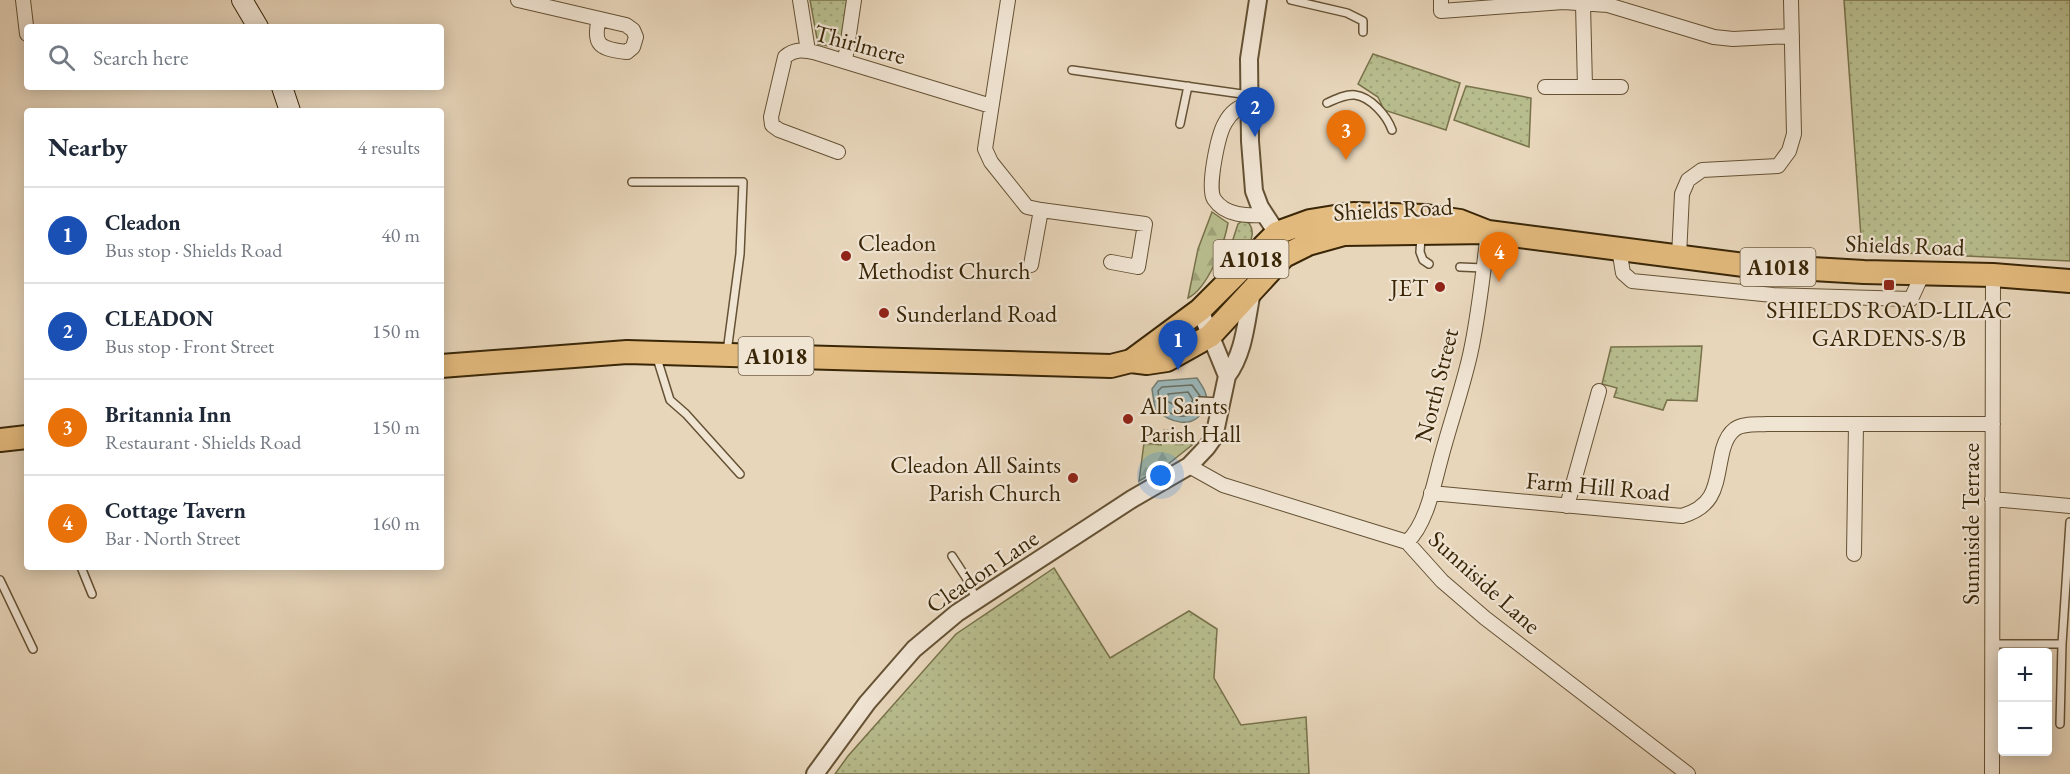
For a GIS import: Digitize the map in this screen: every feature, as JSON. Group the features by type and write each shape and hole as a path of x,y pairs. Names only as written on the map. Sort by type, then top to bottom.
{"highway":[{"name":"Shields Road","path":"1121,364 1200,310 1271,224 1353,214 1422,224"},
{"name":"Shields Road","path":"1121,364 1167,360 1210,336 1284,256 1308,244 1344,234 1422,224 1460,221 1488,232 1744,265 1864,272 1993,274 2070,282"},
{"name":"A1018","path":"444,366 627,352 1121,364"},
{"path":"0,440 24,437"}],"main road":[{"path":"242,0 256,24"},
{"path":"283,90 289,108"}],"street":[{"path":"23,0 26,24"},
{"path":"518,0 598,19"},
{"path":"800,0 808,51"},
{"path":"845,61 854,0"},
{"path":"1008,0 985,149 991,162 1027,207 1145,224 1138,267 1111,262"},
{"path":"1258,0 1249,59 1254,190 1284,256"},
{"path":"1679,256 1682,194 1688,180 1702,170 1778,166 1789,151 1794,134 1791,0"},
{"path":"1441,5 1563,2 1608,5 1714,37 1733,39 1792,36"},
{"path":"1583,4 1585,87"},
{"name":"Thirlmere","path":"838,152 778,130 772,125 771,117 785,57 791,51 808,51 845,61 991,106"},
{"path":"1545,87 1621,87"},
{"path":"1250,99 1238,107 1224,124 1211,188 1215,200 1227,210 1271,224"},
{"path":"1031,265 1041,210"},
{"name":"North Street","path":"1407,542 1420,525 1431,493 1470,356 1488,232"},
{"path":"1619,249 1623,273 1632,281 1773,296 1911,299 1923,273"},
{"name":"Sunniside Terrace","path":"1992,774 1993,274"},
{"name":"Cleadon Lane","path":"815,774 867,703 914,649 976,599 1132,499 1189,466 1207,447 1214,437 1227,376 1235,365 1241,349 1252,291"},
{"path":"1200,310 1227,376"},
{"path":"1567,506 1599,391"},
{"path":"1854,554 1856,424"},
{"name":"Farm Hill Road","path":"1431,493 1682,516 1696,512 1713,496 1726,440 1735,428 1749,425 1993,424"},
{"name":"Sunniside Lane","path":"1189,466 1224,485 1407,542 1442,581 1485,618 1689,774"},
{"path":"1992,499 2070,506"}],"lane":[{"path":"1291,0 1347,13 1363,21 1363,32"},
{"path":"1072,70 1188,86 1250,99"},
{"path":"1180,124 1188,86"},
{"path":"1327,103 1340,97 1356,95 1372,103 1388,119 1392,130"},
{"path":"632,182 743,182 740,254 727,355"},
{"path":"1422,224 1420,252 1423,260 1429,264"},
{"path":"1460,267 1483,268"},
{"path":"655,353 670,400 686,414 740,474"},
{"path":"1200,401 1221,402"},
{"path":"2060,724 2062,644 2070,522"},
{"path":"952,556 967,579 976,599"},
{"path":"82,570 92,594"},
{"path":"0,580 33,649"},
{"path":"1992,644 2062,644"}],"green space":[{"path":"810,0 847,0 840,48 818,44"},
{"path":"1844,0 2070,0 2070,261 1862,251"},
{"path":"1373,54 1460,83 1446,130 1384,110 1378,97 1358,84"},
{"path":"1466,86 1531,98 1529,147 1454,120"},
{"path":"1212,212 1228,223 1226,232 1219,254 1208,276 1195,293 1188,298 1198,249"},
{"path":"1242,221 1249,223 1252,230 1250,242 1224,267 1238,224"},
{"path":"1702,346 1697,401 1667,400 1663,410 1614,397 1617,388 1602,384 1611,347"},
{"path":"1164,430 1171,431 1192,445 1167,465 1139,481 1144,443 1161,445"},
{"path":"1054,568 1110,658 1189,611 1217,629 1214,678 1241,725 1306,717 1309,774 835,774 848,756 956,634"}],"water":[{"path":"1197,378 1205,391 1207,401 1204,409 1194,420 1174,421 1155,409 1152,389 1158,381"}],"place":[{"name":"CLEADON","path":"1255,137"},
{"name":"Britannia Inn","path":"1346,160"},
{"name":"Cleadon Methodist Church","path":"846,256"},
{"name":"Cottage Tavern","path":"1499,282"},
{"name":"SHIELDS ROAD-LILAC GARDENS-S/B","path":"1889,285"},
{"name":"JET","path":"1440,287"},
{"name":"Sunderland Road","path":"884,313"},
{"name":"Cleadon","path":"1178,370"},
{"name":"All Saints Parish Hall","path":"1128,419"},
{"name":"Cleadon All Saints Parish Church","path":"1073,478"}]}
